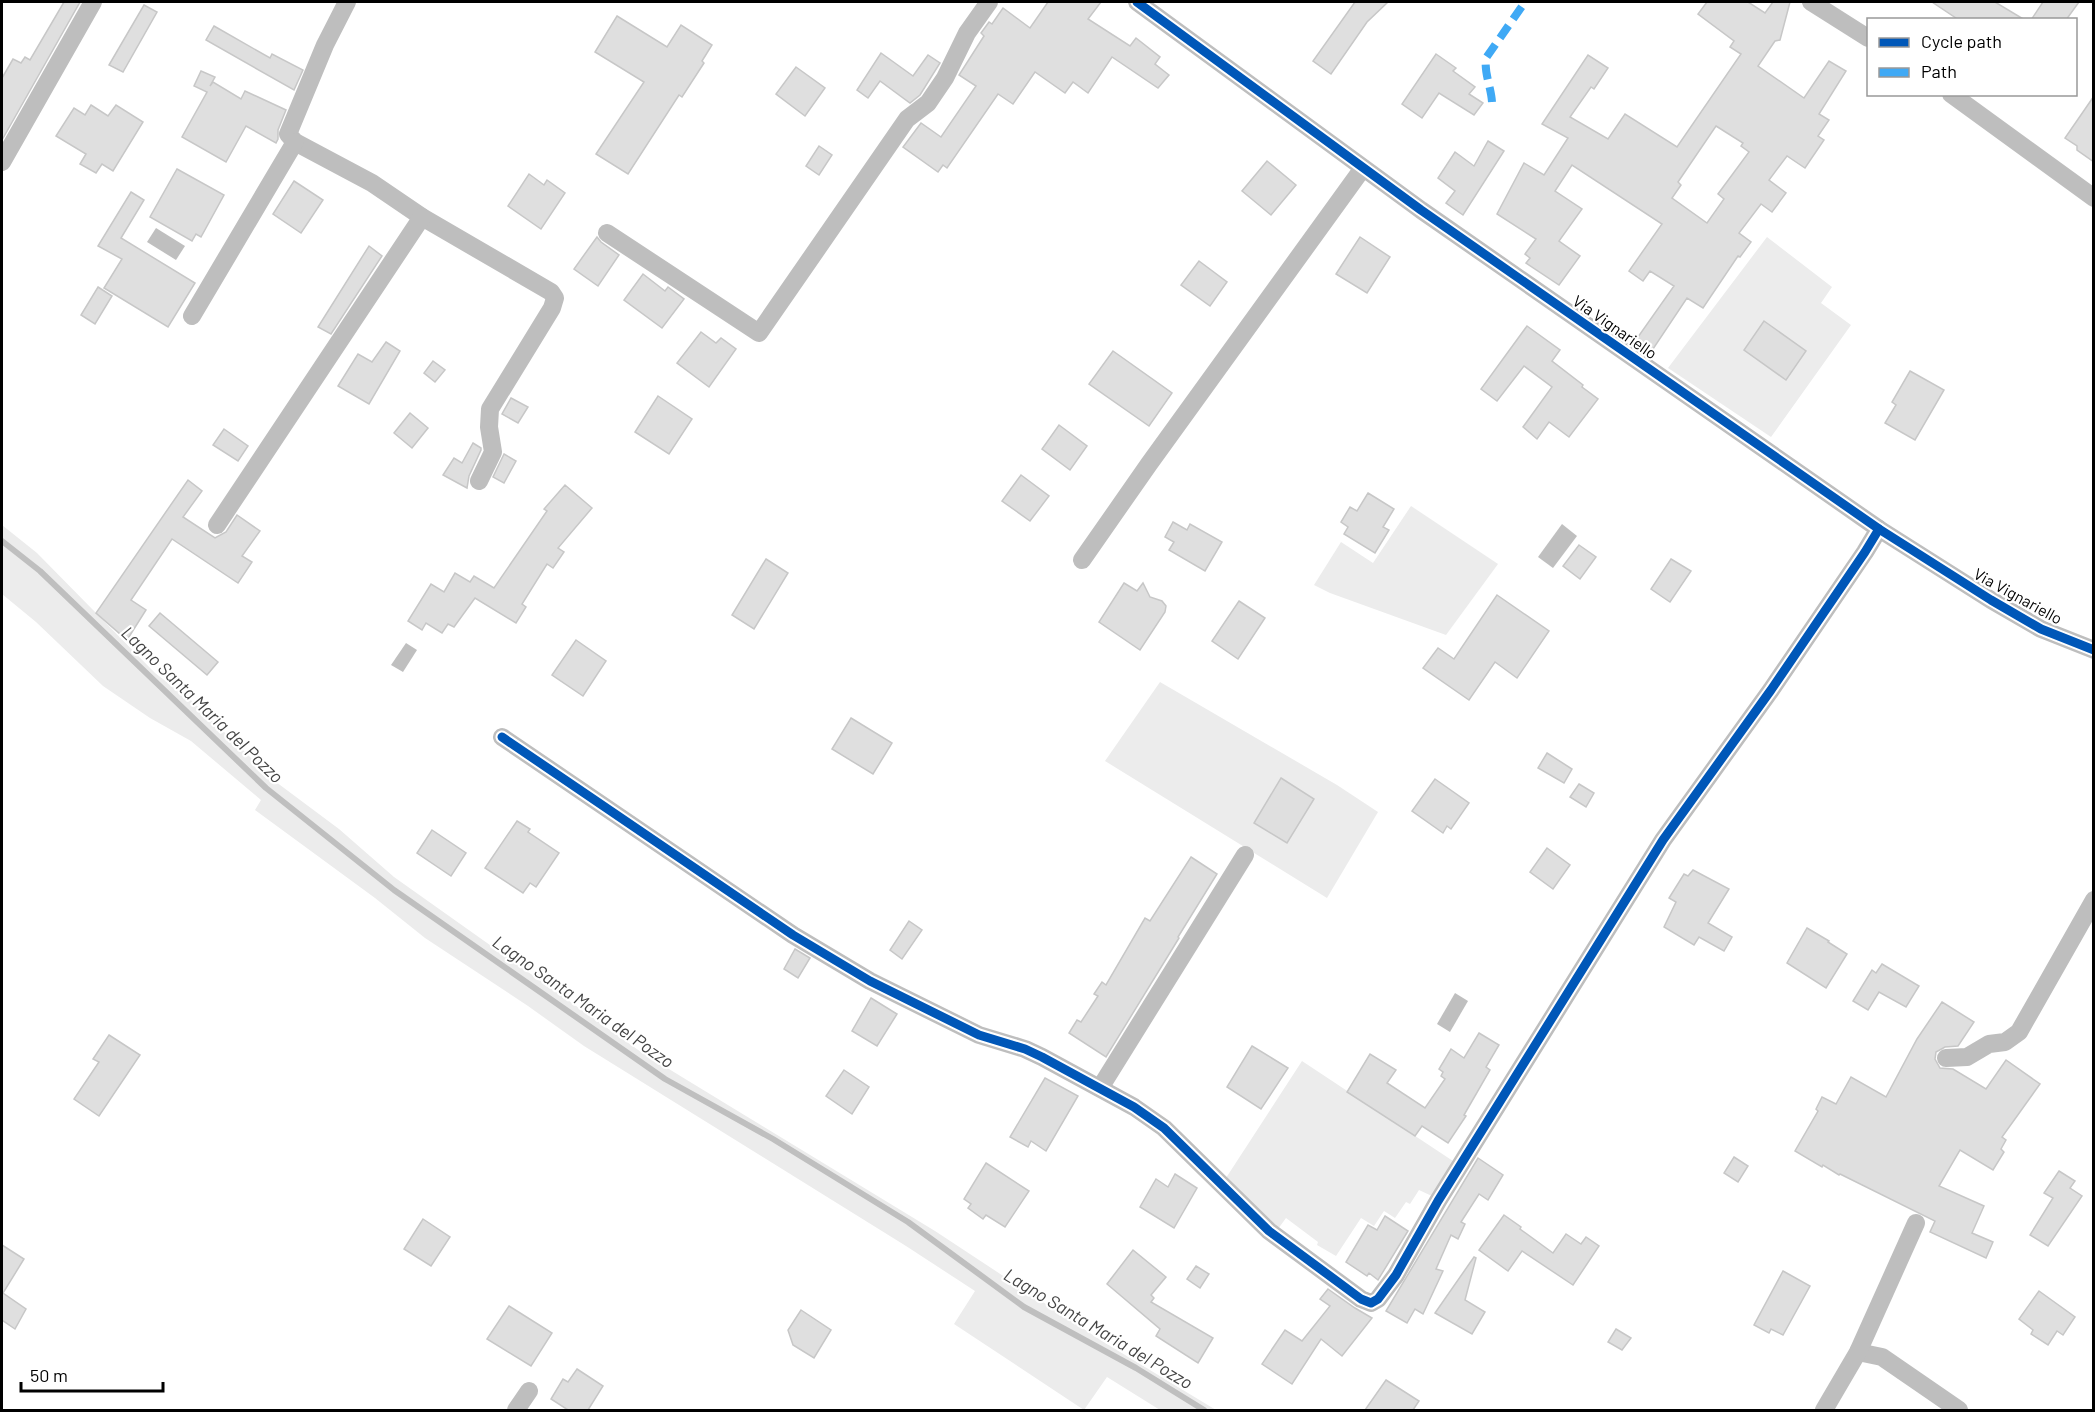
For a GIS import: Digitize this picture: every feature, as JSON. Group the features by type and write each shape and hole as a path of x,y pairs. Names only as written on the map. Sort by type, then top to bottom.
{"street":[{"path":"2,162 93,2"},
{"path":"348,2 325,45 288,134 295,142 372,183 422,217 551,292 555,298 552,308 490,409 489,427 493,453 478,481"},
{"path":"607,233 759,333 907,119 928,103 945,78 967,33 989,2"},
{"name":"Via Vignariello","path":"1137,2 1421,210 1879,529 2041,629 2094,650"},
{"path":"1811,2 1867,37"},
{"path":"1954,96 2094,198"},
{"path":"192,316 295,142"},
{"path":"1082,560 1364,168"},
{"path":"217,525 422,217"},
{"path":"502,736 793,935 870,981 979,1035 1025,1049 1042,1057 1134,1107 1164,1128 1269,1231 1360,1299 1371,1303 1378,1299 1396,1275 1438,1201 1663,840 1771,690 1879,529"},
{"path":"1100,1088 1245,855"},
{"path":"1946,1058 1967,1057 1989,1044 2005,1042 2019,1032 2094,900"},
{"path":"1824,1410 1858,1352 1916,1223"},
{"path":"1858,1352 1882,1357 1959,1410"},
{"path":"516,1410 529,1391"}],"shaded area":[{"path":"156,228 185,246 176,260 147,242"},
{"path":"1767,237 1832,287 1821,303 1851,325 1771,437 1668,368"},
{"path":"1411,506 1498,564 1446,635 1330,593 1314,585 1341,542 1373,563"},
{"path":"1562,524 1577,536 1553,568 1538,557"},
{"path":"2,525 37,553 155,673 192,701 276,782 339,829 394,877 641,1052 935,1231 1102,1341 1216,1410 1160,1410 1107,1377 1084,1410 954,1324 975,1291 584,1046 425,938 375,898 255,810 261,800 191,741 150,718 103,686 36,622 2,594"},
{"path":"406,643 417,650 403,672 391,665"},
{"path":"1160,682 1337,785 1378,812 1327,898 1105,761"},
{"path":"1455,993 1468,1001 1450,1032 1437,1024"},
{"path":"1302,1061 1456,1163 1434,1197 1419,1190 1410,1204 1406,1202 1395,1218 1384,1211 1374,1226 1361,1218 1336,1256 1317,1245 1318,1242 1286,1218 1278,1229 1224,1181"}],"building":[{"path":"64,2 80,2 2,140 2,78 13,59 21,63 25,57 30,60"},
{"path":"1048,2 1101,2 1088,19 1130,46 1136,38 1160,57 1155,64 1169,75 1158,88 1112,57 1088,93 1073,82 1065,93 1035,72 1013,104 998,94 947,168 943,165 938,172 903,147 921,123 941,137 976,86 959,75 984,36 981,33 989,22 992,24 1003,8 1030,28"},
{"path":"1355,2 1388,2 1367,22 1331,74 1313,61"},
{"path":"1707,2 1748,2 1765,13 1773,2 1790,2 1780,40 1775,41 1758,66 1804,98 1829,61 1846,71 1819,114 1829,120 1818,136 1824,140 1805,168 1787,156 1769,180 1786,193 1772,212 1761,204 1739,233 1751,242 1740,257 1738,256 1703,308 1687,298 1649,355 1633,344 1674,286 1650,271 1643,281 1629,271 1662,224 1572,165 1555,191 1582,209 1559,241 1580,256 1559,285 1526,263 1530,258 1525,254 1536,239 1497,214 1524,163 1544,175 1568,138 1542,124 1588,55 1608,68 1594,89 1591,87 1570,117 1608,139 1625,114 1677,147 1741,54 1730,47 1734,41 1698,14","holes":["1716,126 1743,143 1741,146 1749,152 1718,194 1724,199 1707,223 1672,198 1681,185 1678,182"]},
{"path":"1932,2 1995,2 2022,18 1956,18"},
{"path":"2043,2 2079,2 2067,18 2032,18"},
{"path":"144,5 157,12 123,72 109,65"},
{"path":"617,16 667,47 681,25 712,45 702,61 704,63 682,97 679,95 628,174 596,154 644,82 595,52"},
{"path":"214,26 270,58 272,54 303,70 294,90 206,40"},
{"path":"881,53 913,76 928,55 940,63 920,95 910,103 880,81 868,98 857,90"},
{"path":"1436,54 1456,68 1453,71 1475,87 1469,94 1483,103 1474,115 1439,93 1422,118 1402,104"},
{"path":"796,67 825,88 805,116 776,94"},
{"path":"201,71 215,77 210,86 213,82 241,99 245,91 286,110 278,130 276,143 246,126 226,162 182,137 207,92 194,86"},
{"path":"2094,96 2094,162 2065,138"},
{"path":"91,105 108,116 116,105 143,122 113,171 102,164 96,173 80,164 86,154 56,136 74,108 85,115"},
{"path":"1488,141 1504,151 1463,215 1446,203 1455,191 1438,178 1455,152 1474,166"},
{"path":"819,146 832,155 819,175 806,166"},
{"path":"1267,161 1296,185 1271,215 1242,191"},
{"path":"177,169 224,195 201,237 196,234 192,241 150,217"},
{"path":"529,174 544,185 547,180 565,193 541,229 508,206"},
{"path":"294,181 323,200 301,233 273,214"},
{"path":"131,192 144,200 121,238 195,283 168,327 104,288 122,259 98,246"},
{"path":"597,237 619,255 598,286 574,269"},
{"path":"1360,237 1390,257 1367,293 1336,274"},
{"path":"369,246 382,256 331,334 318,327"},
{"path":"1199,261 1227,282 1210,306 1181,285"},
{"path":"643,274 665,291 668,287 684,299 662,328 624,300"},
{"path":"98,287 112,296 95,324 81,315"},
{"path":"1764,321 1806,351 1786,380 1744,350"},
{"path":"1527,326 1560,350 1552,361 1598,399 1569,437 1549,422 1537,439 1523,427 1552,387 1524,366 1497,401 1481,389"},
{"path":"701,332 716,343 721,338 736,349 709,387 677,363"},
{"path":"386,342 400,351 369,404 338,386 358,354 372,362"},
{"path":"1113,351 1172,393 1149,426 1089,384"},
{"path":"433,361 445,370 435,382 424,373"},
{"path":"1910,371 1944,390 1915,440 1885,423 1896,405 1892,402"},
{"path":"658,396 692,419 669,454 635,432"},
{"path":"511,398 528,407 518,423 502,414"},
{"path":"410,413 428,428 412,448 394,433"},
{"path":"1059,425 1087,446 1070,470 1042,449"},
{"path":"224,429 248,446 238,461 213,445"},
{"path":"473,443 481,450 469,476 467,488 443,475 454,458 462,463"},
{"path":"504,454 516,461 504,483 493,477"},
{"path":"1021,475 1049,496 1030,521 1002,501"},
{"path":"188,480 202,491 183,517 215,538 226,532 237,515 260,531 242,556 252,562 238,583 172,539 131,600 146,610 127,640 96,613"},
{"path":"565,485 592,508 558,548 564,552 553,568 547,564 522,604 526,607 516,623 475,598 454,627 448,624 442,633 426,623 422,630 408,621 431,584 444,592 455,573 470,582 474,576 494,588 547,511 544,509"},
{"path":"1368,493 1394,509 1383,527 1389,530 1375,553 1344,534 1348,527 1341,522 1350,507 1357,511"},
{"path":"1173,522 1187,530 1190,524 1222,542 1205,571 1169,550 1174,542 1165,537"},
{"path":"1579,545 1596,557 1580,579 1563,566"},
{"path":"766,559 788,573 754,629 732,615"},
{"path":"1671,559 1691,571 1670,602 1651,589"},
{"path":"1124,583 1137,591 1143,583 1150,597 1162,601 1166,606 1165,612 1140,650 1099,622"},
{"path":"1497,595 1549,631 1517,678 1495,662 1469,700 1423,668 1438,648 1454,659"},
{"path":"1239,601 1265,618 1238,659 1212,641"},
{"path":"160,613 218,662 207,675 149,626"},
{"path":"576,640 606,661 583,696 552,675"},
{"path":"851,718 892,743 873,774 832,749"},
{"path":"1547,753 1572,769 1564,783 1538,768"},
{"path":"1281,778 1314,799 1287,843 1254,823"},
{"path":"1435,779 1469,803 1451,829 1447,826 1443,833 1412,811"},
{"path":"1579,784 1594,793 1586,807 1570,797"},
{"path":"517,821 530,829 528,832 559,853 536,887 530,883 523,893 485,868"},
{"path":"432,830 466,853 451,876 417,853"},
{"path":"1547,848 1570,865 1553,889 1530,872"},
{"path":"1191,857 1217,874 1106,1057 1069,1033 1077,1020 1081,1022 1098,996 1094,994 1102,982 1106,985 1145,918 1150,921"},
{"path":"1693,870 1729,889 1708,923 1732,937 1724,951 1699,937 1694,945 1664,927 1676,902 1669,898 1684,874 1688,876"},
{"path":"909,921 922,930 902,959 890,950"},
{"path":"1807,928 1847,954 1826,988 1787,963"},
{"path":"795,949 810,958 798,978 784,969"},
{"path":"1882,964 1919,986 1906,1007 1879,992 1868,1010 1853,1001 1872,970 1876,973"},
{"path":"871,998 897,1014 877,1046 852,1031"},
{"path":"1942,1002 1974,1022 1958,1046 1945,1047 1936,1052 1935,1059 1940,1068 1953,1069 1986,1089 2006,1060 2040,1084 2002,1137 2006,1140 2001,1149 2004,1152 1993,1170 1960,1150 1939,1186 1984,1206 1972,1233 1993,1242 1986,1258 1930,1232 1935,1221 1823,1165 1822,1167 1795,1151 1818,1111 1816,1109 1822,1097 1836,1104 1851,1077 1886,1097 1917,1039"},
{"path":"1479,1033 1499,1045 1486,1067 1490,1070 1464,1115 1466,1116 1448,1143 1422,1126 1415,1136 1347,1092 1370,1054 1396,1070 1387,1083 1425,1108 1445,1079 1441,1076 1443,1072 1439,1069 1451,1049 1464,1058"},
{"path":"109,1035 140,1055 99,1116 74,1099 99,1062 93,1059"},
{"path":"1252,1046 1288,1068 1261,1109 1227,1087"},
{"path":"844,1070 869,1087 852,1114 826,1096"},
{"path":"1045,1078 1078,1096 1046,1151 1031,1141 1028,1147 1010,1137"},
{"path":"1734,1157 1748,1166 1738,1182 1724,1173"},
{"path":"1478,1158 1503,1175 1488,1200 1479,1194 1461,1222 1465,1224 1458,1239 1451,1235 1436,1269 1443,1271 1423,1314 1415,1309 1407,1323 1386,1311"},
{"path":"986,1163 1029,1191 1005,1227 986,1215 983,1219 968,1208 971,1204 964,1199"},
{"path":"2059,1171 2075,1181 2070,1188 2082,1196 2048,1246 2030,1235 2053,1198 2044,1193"},
{"path":"1175,1174 1197,1188 1174,1228 1140,1207 1156,1179 1168,1187"},
{"path":"1504,1215 1553,1253 1566,1234 1581,1244 1586,1237 1599,1246 1573,1285 1522,1251 1508,1271 1479,1250"},
{"path":"1385,1216 1408,1231 1378,1280 1369,1273 1367,1276 1346,1262 1368,1225 1377,1230"},
{"path":"423,1219 450,1237 431,1266 404,1249"},
{"path":"2,1245 24,1259 3,1293 26,1309 15,1329 2,1320"},
{"path":"1133,1250 1166,1277 1151,1295 1154,1298 1151,1302 1213,1338 1198,1363 1156,1336 1160,1329 1107,1284"},
{"path":"1474,1257 1476,1258 1465,1300 1485,1312 1472,1334 1435,1313"},
{"path":"1196,1266 1209,1274 1200,1288 1187,1279"},
{"path":"1783,1271 1810,1286 1783,1335 1771,1329 1769,1333 1754,1325"},
{"path":"1328,1289 1372,1318 1342,1356 1321,1339 1292,1384 1262,1364 1285,1330 1302,1341 1330,1306 1320,1299"},
{"path":"2039,1291 2075,1317 2063,1335 2057,1331 2048,1345 2031,1334 2033,1330 2019,1319"},
{"path":"509,1306 552,1333 531,1366 487,1339"},
{"path":"801,1310 831,1330 814,1358 793,1345 788,1330"},
{"path":"1616,1329 1631,1338 1622,1350 1608,1342"},
{"path":"577,1369 603,1386 588,1410 568,1410 551,1399 563,1379 568,1382"},
{"path":"1386,1380 1419,1401 1413,1410 1365,1410"}],"waterway":[{"name":"Lagno Santa Maria del Pozzo","path":"2,541 40,571 266,788 394,890 665,1079 773,1139 908,1222 1024,1307 1136,1368 1204,1410"}],"marked path":[{"path":"1492,102 1486,58 1525,2"}],"cycle path":[{"path":"1137,2 1421,210 1879,529 2041,629 2094,650"},
{"path":"502,737 793,935 870,981 979,1035 1025,1049 1042,1057 1134,1107 1164,1128 1269,1231 1361,1299 1371,1303 1378,1299 1396,1275 1438,1201 1663,840 1771,690 1879,529"}]}
